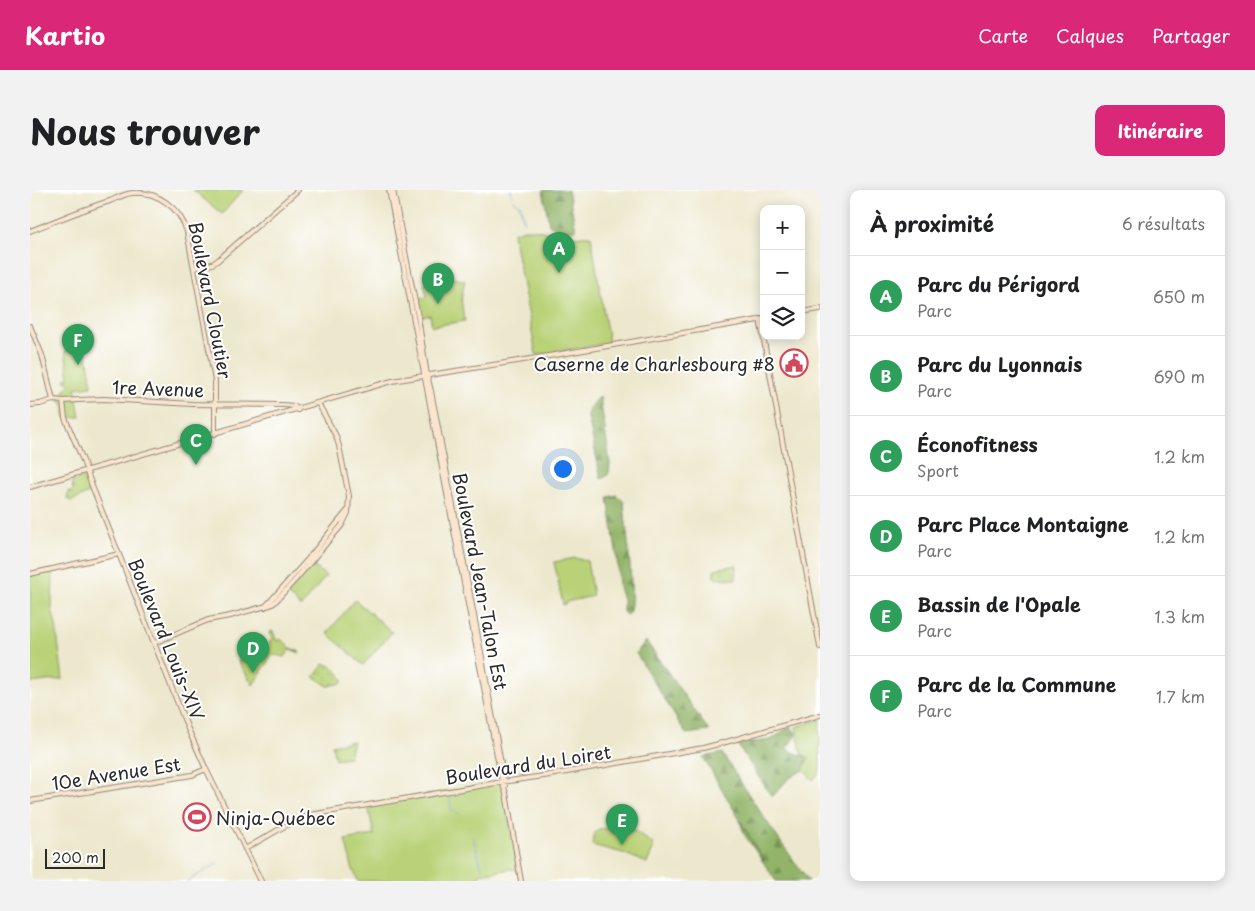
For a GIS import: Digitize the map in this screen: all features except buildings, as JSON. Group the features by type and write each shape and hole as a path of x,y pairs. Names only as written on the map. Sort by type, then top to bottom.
{"street":[{"path":"194,268 218,261 298,190"},
{"path":"389,190 426,376"},
{"path":"393,190 417,311 426,376"},
{"name":"Boulevard Cloutier","path":"30,231 131,193 146,194 159,198 167,202 179,214 187,232 215,381 215,434"},
{"path":"805,311 820,309"},
{"path":"30,488 392,381 760,319"},
{"path":"30,326 42,355 53,400 30,406"},
{"path":"766,340 820,647"},
{"name":"Boulevard Jean-Talon Est","path":"426,376 456,546 504,782 521,881"},
{"name":"1re Avenue","path":"53,400 104,399 283,405 294,406 298,410"},
{"name":"Boulevard Louis-XIV","path":"63,401 65,418 178,704 206,769 261,881"},
{"path":"154,643 208,620 265,607 274,603 342,524 348,513 348,490 336,436 318,404"},
{"path":"283,405 285,413"},
{"path":"30,574 119,554"},
{"name":"Boulevard du Loiret","path":"246,849 292,822 310,815 703,748 820,715"},
{"name":"10e Avenue Est","path":"30,801 192,775 206,769"}],"green space":[{"path":"193,190 243,190 222,214"},
{"path":"543,190 568,190 576,230 563,231 549,224"},
{"path":"524,229 539,230 563,237 591,236 609,343 536,354 513,233"},
{"path":"455,278 465,281 462,301 465,321 432,326 430,315 418,317 414,299 427,297 424,284"},
{"path":"86,348 92,386 75,388 80,417 65,418 63,402 59,401 59,395 65,394 64,391 69,386 68,381 66,382 65,379 69,378 65,351"},
{"path":"600,397 610,463 608,475 601,479 588,417 588,410 591,405"},
{"path":"84,478 91,492 72,501 67,499 68,491 71,493 73,490 72,482"},
{"path":"617,495 624,502 630,560 631,606 629,613 626,615 623,612 623,600 619,587 617,558 608,497"},
{"path":"575,558 587,561 593,596 566,602 563,605 554,562"},
{"path":"311,564 326,576 301,607 286,594"},
{"path":"736,565 736,579 715,578 715,569"},
{"path":"53,569 52,609 63,679 30,683 30,574"},
{"path":"355,600 392,632 363,665 327,633"},
{"path":"273,631 276,640 282,640 291,648 300,652 290,649 285,657 272,656 253,685 238,661 269,654 270,641 272,641 270,632"},
{"path":"646,641 709,731 686,734 636,653"},
{"path":"324,664 336,670 342,678 342,683 328,686 314,677"},
{"path":"820,719 820,772 813,780 803,770 809,757 802,755 796,727"},
{"path":"790,726 797,734 786,749 807,758 803,770 788,779 772,797 737,744 771,740"},
{"path":"353,741 349,757 335,759 332,745"},
{"path":"722,753 764,818 809,881 776,881 744,834 740,821 764,861 703,757"},
{"path":"502,782 519,871 512,869 479,874 480,881 358,881 345,840 374,835 368,805"},
{"path":"627,826 653,844 653,850 647,863 623,853 592,845 594,834 599,829"}],"waterway":[{"path":"511,190 513,200 520,205 524,221"},
{"path":"448,795 451,810 459,814"},
{"path":"473,837 482,869"},
{"path":"188,881 218,863"}],"place":[{"name":"Parc du Périgord","path":"559,273"},
{"name":"Parc du Lyonnais","path":"438,304"},
{"name":"Caserne de Charlesbourg #8","path":"794,363"},
{"name":"Parc de la Commune","path":"78,365"},
{"name":"Éconofitness","path":"196,465"},
{"name":"Parc Place Montaigne","path":"253,673"},
{"name":"Ninja-Québec","path":"197,817"},
{"name":"Bassin de l'Opale","path":"622,845"}]}
